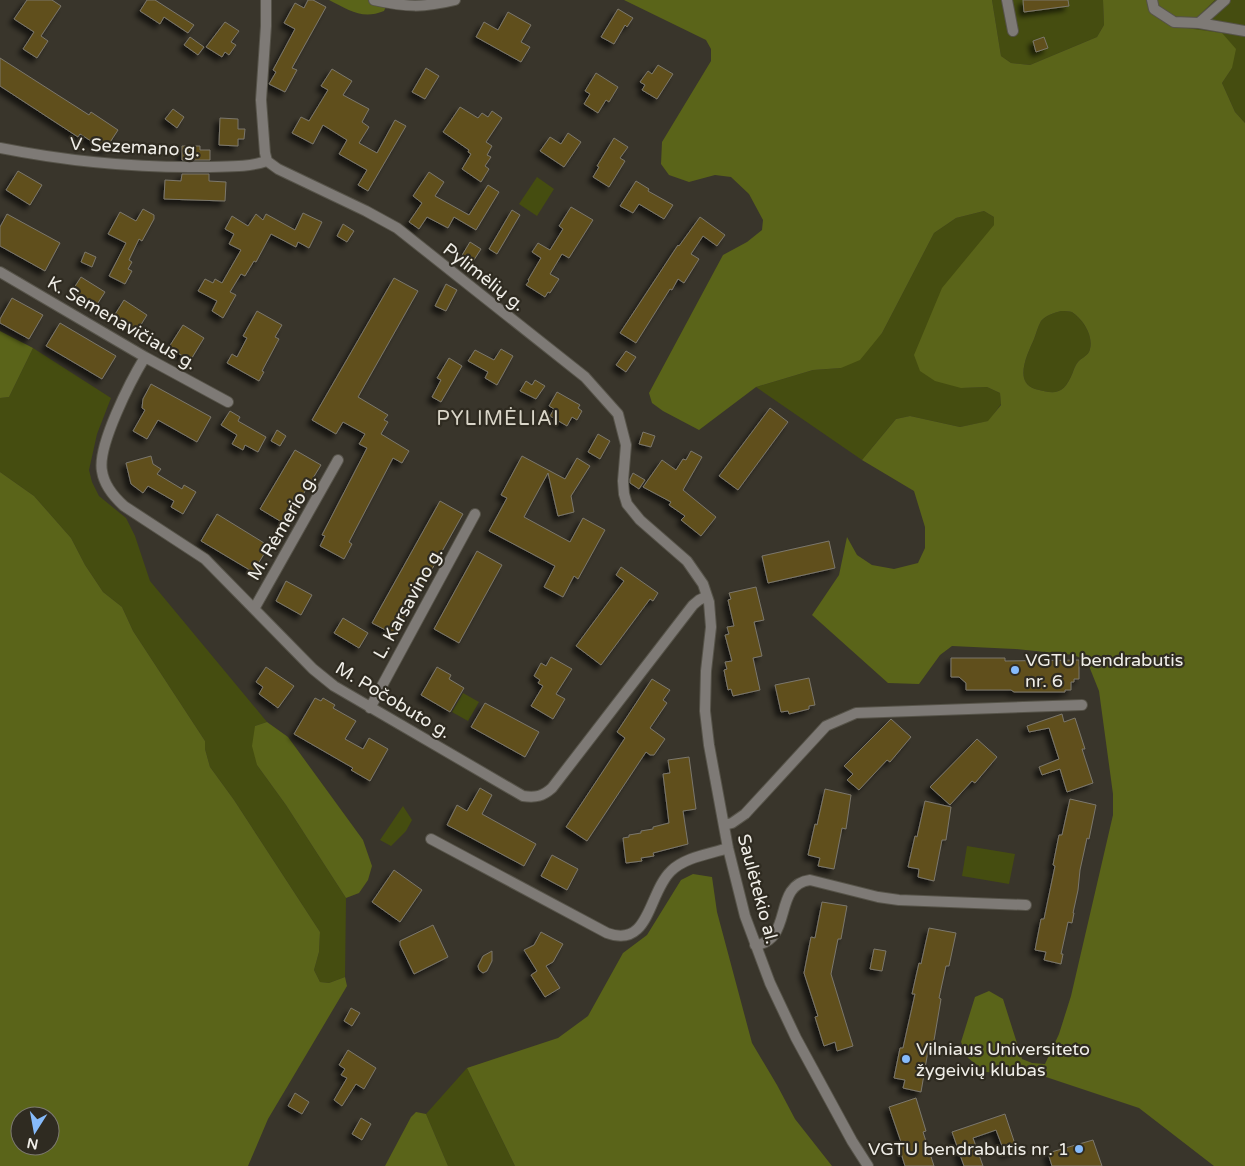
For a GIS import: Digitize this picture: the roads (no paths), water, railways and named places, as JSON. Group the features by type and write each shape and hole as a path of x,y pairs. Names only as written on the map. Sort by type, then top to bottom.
{"street":[{"path":"266,0 261,100 265,153 268,160"},
{"path":"374,0 403,6 422,7 455,0"},
{"path":"1007,0 1013,31"},
{"path":"1152,0 1154,9 1174,22 1200,23 1245,32"},
{"path":"1200,23 1225,0"},
{"name":"V. Sezemano g.","path":"0,148 61,160 100,164 171,167 252,166 268,160"},
{"name":"Pylimėlių g.","path":"268,160 278,170 366,211 397,228 585,377 618,414 626,445 623,481 627,504 640,520 687,561 696,573 707,596"},
{"name":"K. Semenavičiaus g.","path":"0,272 145,357 228,402"},
{"name":"M. Počobuto g.","path":"145,357 105,442 101,469 109,489 124,506 205,559 219,571 312,669 334,686 523,796 534,798 544,795 552,788 693,605 707,596"},
{"name":"M. Rėmerio g.","path":"254,609 338,460"},
{"name":"L. Karsavino g.","path":"370,708 475,514"},
{"name":"Saulėtekio al.","path":"707,596 711,611 705,711 712,764 740,899 755,946 796,1038 852,1142 868,1166"},
{"path":"724,825 732,823 745,814 826,726 856,713 1082,705"},
{"path":"431,840 606,934 617,937 625,937 634,933 641,925 663,880 670,871 680,864 728,848"},
{"path":"755,946 764,944 778,930 789,895 801,881 810,880 878,897 899,900 1026,905"}],"place":[{"name":"VGTU bendrabutis nr. 6","path":"1015,670"},
{"name":"Vilniaus Universiteto žygeivių klubas","path":"906,1059"},
{"name":"VGTU bendrabutis nr. 1","path":"1079,1149"}],"district":[{"name":"PYLIMĖLIAI","path":"498,419"}]}
